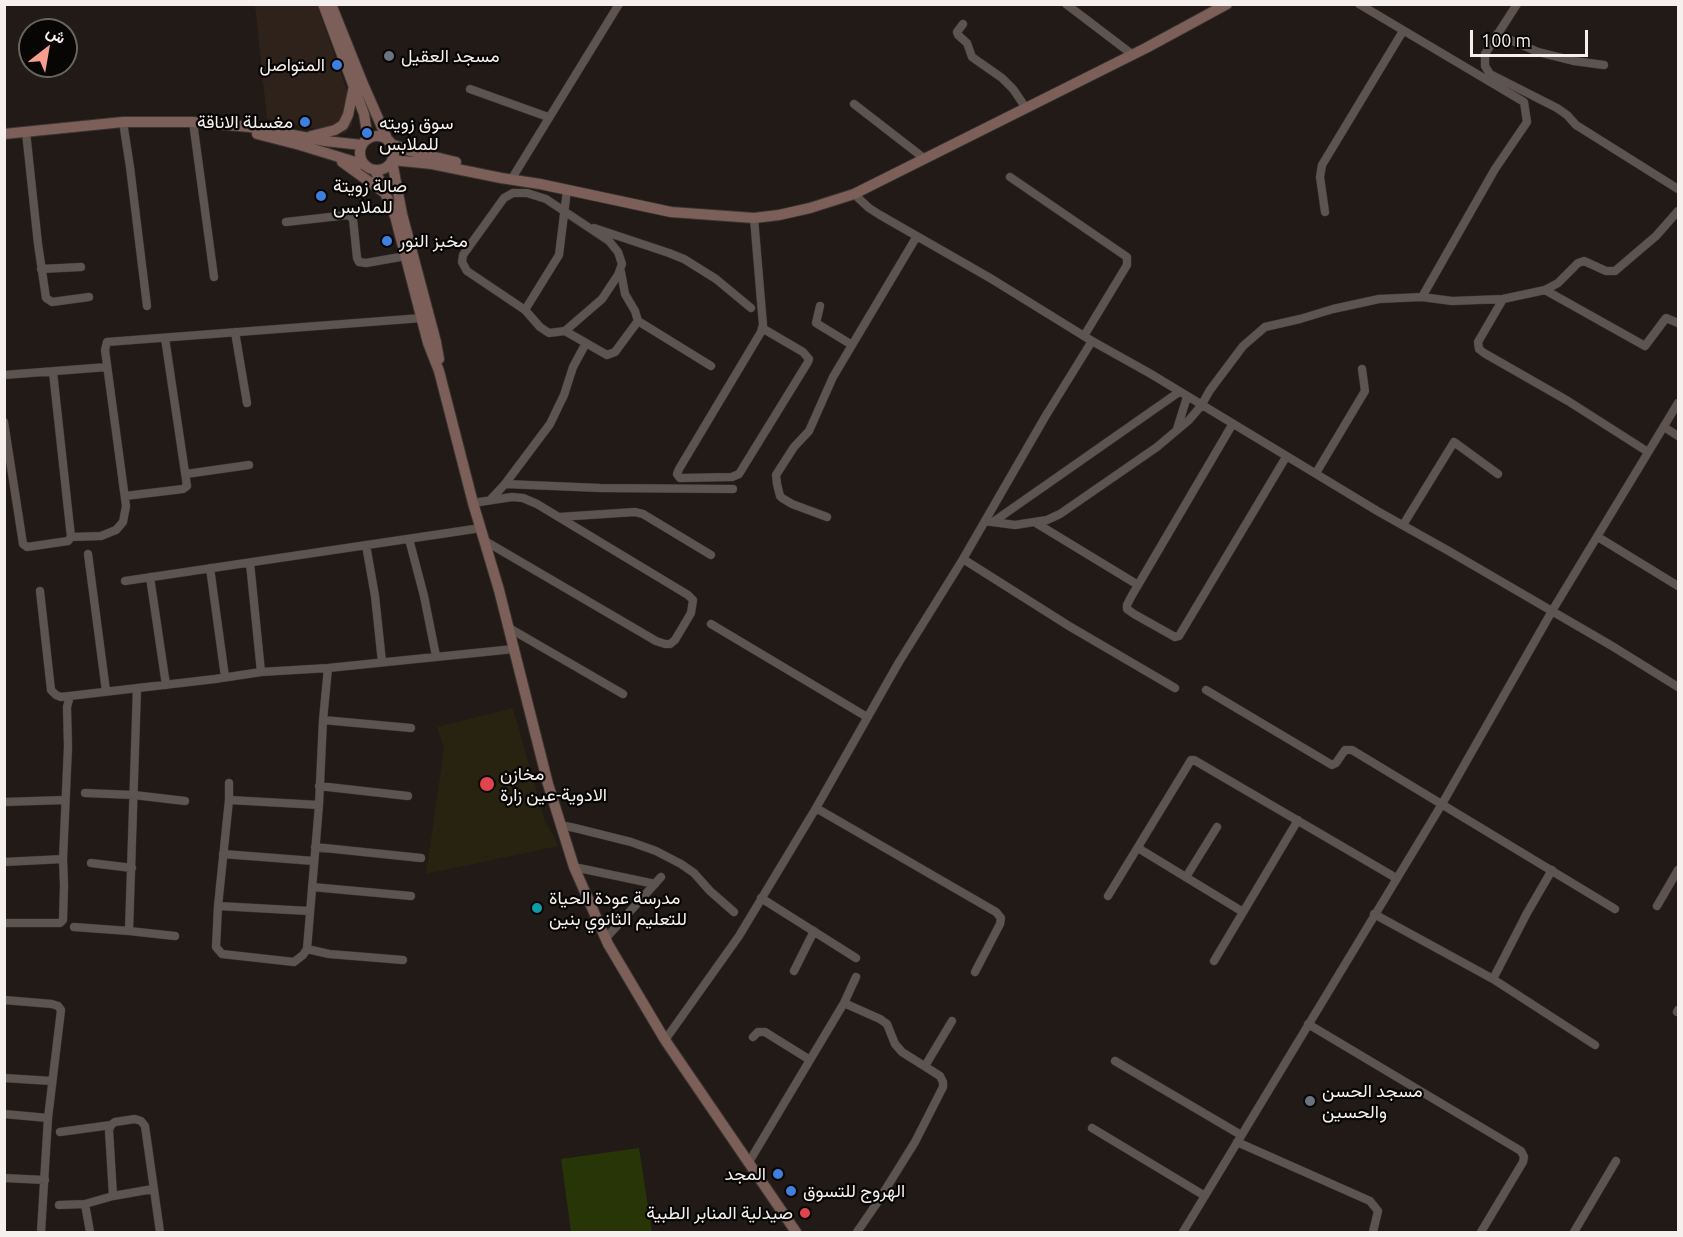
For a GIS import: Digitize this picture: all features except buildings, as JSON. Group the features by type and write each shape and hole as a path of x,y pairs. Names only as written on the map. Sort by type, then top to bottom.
{"main road":[{"path":"323,4 366,122 365,142 360,153 387,195 395,216 431,353 439,371 473,503 509,628 548,784 574,867 606,938 665,1040 796,1233"},
{"path":"331,4 393,152 392,160 402,214 436,342 439,371"},
{"path":"392,160 432,164 540,184 671,212 754,218 779,215 854,194 1133,55 1227,4"},
{"path":"307,138 335,130 343,125 348,115 354,86"},
{"path":"4,134 123,122 193,122 268,130 343,144 365,142 376,136 429,156 514,175 540,184"},
{"path":"231,125 370,168 383,169 392,160"},
{"path":"326,153 358,172 387,195"}],"street":[{"path":"514,175 619,4"},
{"path":"1066,4 1133,55"},
{"path":"1359,4 1525,104 1527,122 1495,169 1422,297"},
{"path":"1517,4 1485,54 1485,66 1490,74 1557,108 1576,125 1678,189"},
{"path":"963,24 957,32 967,44 972,57 1007,83 1018,94 1026,108"},
{"path":"1325,212 1320,177 1322,165 1403,31"},
{"path":"1497,34 1538,52 1574,61 1604,65"},
{"path":"470,88 548,117"},
{"path":"854,104 925,159"},
{"path":"123,122 147,306"},
{"path":"193,122 214,277"},
{"path":"26,132 42,269 48,300 52,302 88,297"},
{"path":"1010,177 1127,257 1127,266 1084,336"},
{"path":"525,310 559,255 567,190"},
{"path":"621,268 602,299 566,331 549,333 540,327 525,310 467,271 462,262 463,255 504,198 513,193 527,193 546,199 609,241 618,252 622,264 624,291 638,321 711,366"},
{"path":"854,194 869,208 990,278 1286,457 1678,687"},
{"path":"989,522 1015,525 1047,520 1060,514 1157,447 1202,406 1210,390 1243,346 1264,327 1379,299 1422,297 1452,301 1503,299 1545,290 1558,283 1578,263 1584,261 1606,271 1615,271 1656,236 1678,211"},
{"path":"286,222 348,215 353,219 359,262 366,263 406,256"},
{"path":"754,218 762,328 679,469 677,474 680,478 732,477 739,474 808,362 809,359 802,352 762,328"},
{"path":"584,224 684,260 716,279 751,308"},
{"path":"827,517 782,498 776,475 794,447 809,431 834,377 917,236"},
{"path":"42,269 81,267"},
{"path":"1545,290 1643,346 1647,345 1666,318 1678,323"},
{"path":"1503,299 1478,342 1479,349 1568,401 1648,452"},
{"path":"820,306 816,323 852,345"},
{"path":"4,422 23,544 27,547 37,546 67,541 71,537 100,536 116,530 123,522 126,506 105,350 107,342 422,318"},
{"path":"566,331 607,355 611,355 638,321"},
{"path":"235,332 247,403"},
{"path":"125,496 183,489 187,486 165,338"},
{"path":"665,1040 739,936 816,808 899,662 963,559 989,522 1045,417 1092,341"},
{"path":"491,499 539,440 559,408 573,367 586,343"},
{"path":"4,375 107,367"},
{"path":"1316,473 1365,391 1362,369"},
{"path":"53,372 71,537"},
{"path":"989,522 1179,392"},
{"path":"1176,431 1187,397"},
{"path":"1184,1233 1442,804 1552,611 1678,403"},
{"path":"1232,425 1127,605 1128,609 1175,637 1179,636 1286,457"},
{"path":"1664,428 1678,436"},
{"path":"1403,525 1454,442 1498,474"},
{"path":"186,474 249,465"},
{"path":"505,484 600,488 733,489"},
{"path":"473,503 512,497 523,498 537,504 679,590 693,600 691,613 675,640 665,645 485,541"},
{"path":"559,517 635,512 643,514 711,555"},
{"path":"1036,523 1138,585"},
{"path":"125,581 481,528"},
{"path":"1598,537 1678,586"},
{"path":"409,538 436,656"},
{"path":"366,545 375,596 382,662"},
{"path":"88,554 106,691"},
{"path":"963,559 1069,626 1175,688"},
{"path":"250,563 261,672"},
{"path":"210,568 225,678"},
{"path":"150,577 166,685"},
{"path":"40,591 51,690 56,695 70,696 261,672 328,668 514,648"},
{"path":"711,624 867,717"},
{"path":"509,628 623,694"},
{"path":"229,783 216,947 222,954 294,962 307,949 328,668"},
{"path":"129,931 137,688"},
{"path":"1206,690 1332,765 1345,750 1352,750 1615,909"},
{"path":"4,923 60,922 63,920 67,707 70,696"},
{"path":"323,720 411,728"},
{"path":"1108,896 1191,760 1197,760 1396,878"},
{"path":"319,786 408,796"},
{"path":"85,793 134,795 184,801"},
{"path":"229,800 319,805"},
{"path":"4,802 65,801"},
{"path":"816,808 996,912 1001,918 1000,924 975,972"},
{"path":"1214,961 1298,820"},
{"path":"560,825 632,842 664,855 694,873 734,912"},
{"path":"1186,877 1217,827"},
{"path":"315,847 421,858"},
{"path":"1138,848 1243,912"},
{"path":"224,854 314,861"},
{"path":"4,862 63,859"},
{"path":"92,863 132,868"},
{"path":"574,867 655,884"},
{"path":"1493,979 1552,870"},
{"path":"1657,906 1678,870"},
{"path":"606,938 661,878"},
{"path":"312,887 411,896"},
{"path":"761,898 856,958"},
{"path":"218,906 309,911"},
{"path":"1374,914 1493,979 1595,1045"},
{"path":"74,927 176,936"},
{"path":"794,971 814,931"},
{"path":"307,949 329,954 403,960"},
{"path":"749,1162 844,1003 856,977"},
{"path":"4,1000 52,1004 61,1010 48,1118 41,1233"},
{"path":"844,1003 880,1018 887,1024 902,1052 940,1076 943,1082 943,1087 915,1142 857,1233"},
{"path":"925,1066 952,1021"},
{"path":"1308,1024 1521,1151 1524,1157 1523,1162 1481,1233"},
{"path":"753,1037 758,1032 765,1032 810,1060"},
{"path":"1115,1061 1239,1139 1374,1204 1378,1211 1373,1233"},
{"path":"4,1078 52,1081"},
{"path":"4,1114 48,1118"},
{"path":"60,1132 111,1125 115,1122 135,1119 141,1121 145,1126 160,1233"},
{"path":"111,1125 108,1130 113,1196"},
{"path":"1092,1128 1205,1196"},
{"path":"1575,1233 1616,1161"},
{"path":"4,1178 45,1180"},
{"path":"59,1205 85,1204 153,1189"},
{"path":"85,1204 90,1233"}],"shaded area":[{"path":"255,5 317,5 353,108 352,125 346,133 267,119"},
{"name":"مخازن الادوية-عين زارة","path":"513,708 545,821 559,846 426,874 444,748 437,727"}],"green space":[{"path":"639,1148 652,1232 571,1232 561,1159"}],"place":[{"name":"مسجد العقيل","path":"389,56"},
{"name":"المتواصل","path":"337,65"},
{"name":"مغسلة الاناقة","path":"305,122"},
{"name":"سوق زويته للملابس","path":"367,133"},
{"name":"صالة زويتة للملابس","path":"321,196"},
{"name":"مخبز النور","path":"387,241"},
{"name":"مخازن الادوية-عين زارة","path":"487,784"},
{"name":"مدرسة عودة الحياة للتعليم الثانوي بنين","path":"537,908"},
{"name":"مسجد الحسن والحسين","path":"1310,1101"},
{"name":"المجد","path":"778,1174"},
{"name":"الهروج للتسوق","path":"791,1191"},
{"name":"صيدلية المنابر الطبية","path":"805,1213"}]}
